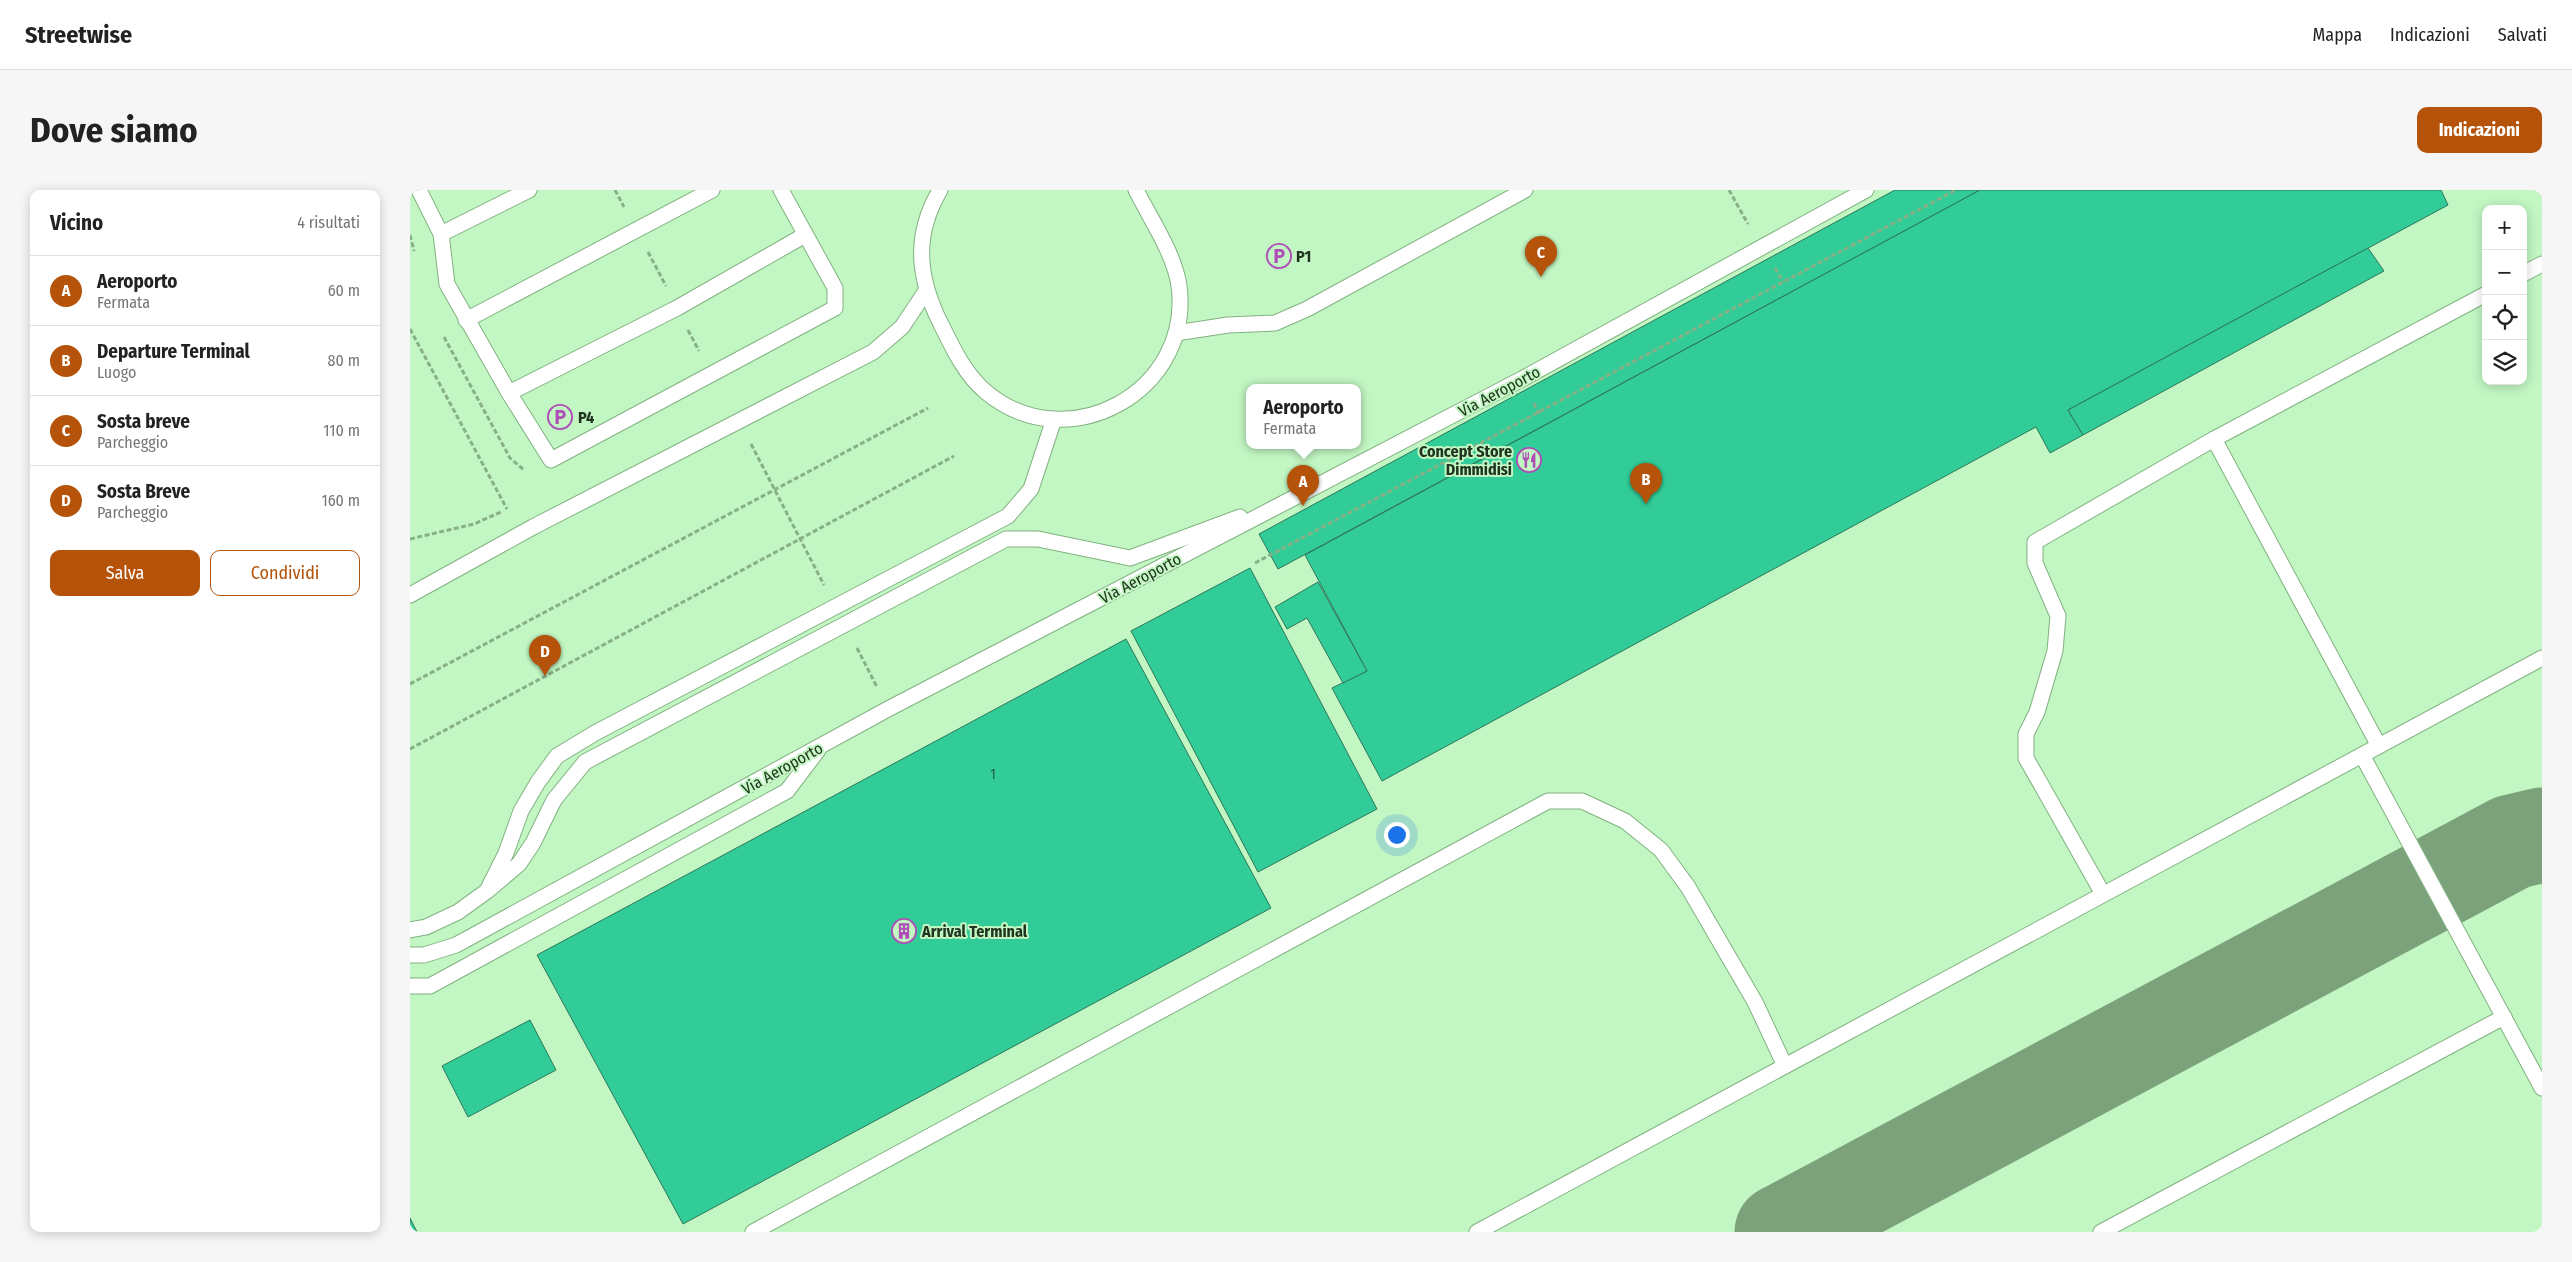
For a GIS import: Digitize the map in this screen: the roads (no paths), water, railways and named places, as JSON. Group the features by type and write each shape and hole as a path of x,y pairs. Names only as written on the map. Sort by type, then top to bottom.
{"lane":[{"path":"419,190 442,234 447,284 509,393 551,460 712,376 835,308 835,288 781,190"},
{"path":"442,234 529,190"},
{"path":"466,320 712,190"},
{"path":"940,190 932,205 923,234 922,269 926,291 965,368 986,392 1025,415 1074,420 1111,409 1126,401 1159,370 1170,352 1176,333 1180,306 1176,270 1136,190"},
{"path":"1176,333 1228,325 1275,323 1307,308 1525,190"},
{"name":"Via Aeroporto","path":"410,956 424,955 456,945 821,746 1522,379 1866,190"},
{"path":"509,393 677,308 805,234"},
{"path":"2527,272 2542,264"},
{"path":"410,595 550,518 873,352 902,327 926,291"},
{"path":"2103,894 2026,758 2026,734 2036,712 2055,651 2058,616 2035,563 2035,542 2214,439 2484,295"},
{"path":"487,891 506,853 521,811 557,756 595,733 1008,516 1031,489 1054,419"},
{"path":"2214,439 2379,746"},
{"path":"410,930 426,927 458,912 519,864 533,843 554,800 585,762 1006,539 1038,539 1130,558 1298,496"},
{"path":"1476,1232 2542,658"},
{"path":"410,986 430,986 787,791 821,746"},
{"path":"2362,755 2542,1088"},
{"path":"753,1232 1548,801 1582,801 1625,821 1661,850 1688,887 1755,1002 1785,1066"},
{"path":"2100,1232 2504,1017"}],"place":[{"name":"P1","path":"1279,256"},
{"name":"Sosta breve","path":"1541,277"},
{"name":"P4","path":"560,417"},
{"name":"Concept Store Dimmidisi","path":"1529,460"},
{"name":"Departure Terminal","path":"1646,504"},
{"name":"Aeroporto","path":"1303,506"},
{"name":"Sosta Breve","path":"545,676"},
{"name":"Arrival Terminal","path":"904,931"}]}
